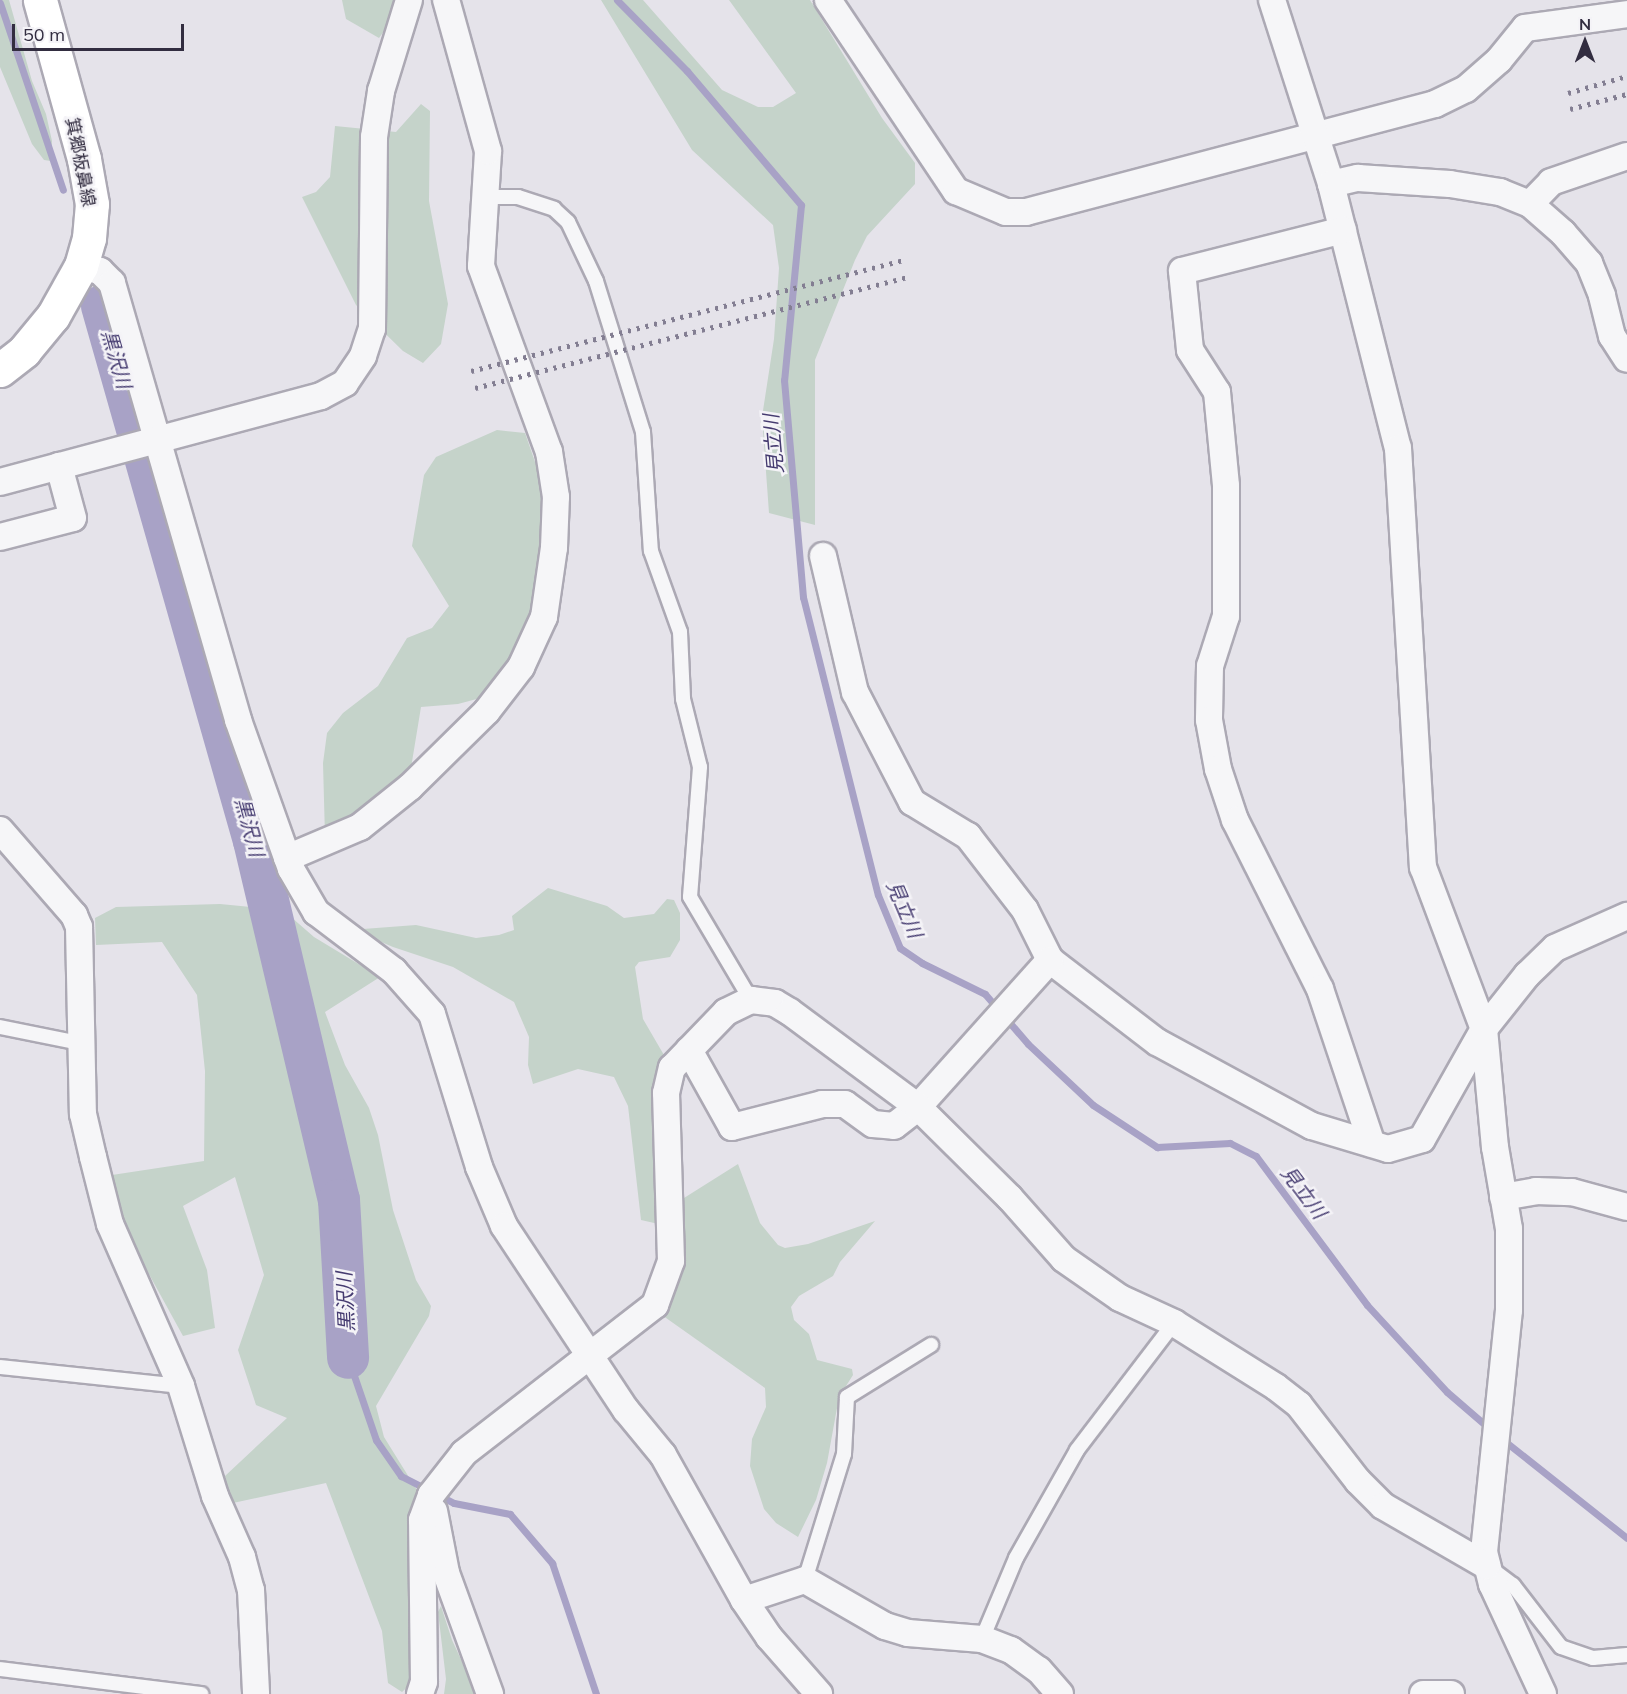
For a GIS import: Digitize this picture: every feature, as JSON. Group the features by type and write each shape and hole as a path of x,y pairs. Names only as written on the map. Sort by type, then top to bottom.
{"main road":[{"name":"箕郷板鼻線","path":"0,370 24,351 53,316 81,266 89,238 92,204 84,159 40,0"}],"street":[{"path":"0,482 321,396 345,383 363,356 372,329 374,137 381,91 409,0"},
{"path":"287,858 360,827 410,787 501,694 521,668 544,617 554,548 556,497 549,452 481,266 488,151 446,0"},
{"path":"828,0 956,191 1006,212 1026,212 1452,99 1499,60 1525,28 1627,14"},
{"path":"1272,0 1313,137 1331,184 1398,448 1423,867 1484,1029 1512,1267 1487,1503 1487,1566 1543,1694"},
{"path":"1530,204 1551,183 1627,156"},
{"path":"1331,184 1358,178 1450,184 1500,192 1530,204 1563,233 1589,263 1602,296 1612,336 1627,359"},
{"path":"1343,230 1182,271 1190,350 1217,392 1226,486 1226,616 1210,666 1209,720 1218,769 1236,820 1320,989 1372,1144"},
{"path":"81,266 99,271 112,283 238,720 287,858 316,912 394,971 432,1014 479,1167 504,1226 588,1354 663,1455 744,1600 769,1637 819,1694"},
{"path":"0,537 73,518 59,466"},
{"path":"823,555 855,692 912,802 968,836 1025,910 1050,960 1157,1042 1312,1126 1388,1149 1422,1139 1484,1029 1527,975 1555,948 1627,915"},
{"path":"0,830 74,915 82,941 83,1114 110,1224 181,1386 215,1496 242,1557 251,1590 255,1694"},
{"path":"689,1050 732,1127 822,1104 844,1104 873,1124 894,1126 918,1107 1050,960"},
{"path":"420,1694 424,1682 422,1520 431,1495 464,1454 588,1354 655,1305 671,1261 666,1093 672,1068 726,1012 751,1000 783,1008 918,1107 1010,1198 1064,1259 1120,1298 1174,1323 1299,1405 1358,1481 1383,1506 1487,1566"},
{"path":"1503,1197 1536,1191 1572,1192 1627,1207"},
{"path":"431,1495 446,1573 490,1694"},
{"path":"744,1600 805,1580 885,1626 908,1633 982,1639 1011,1650 1039,1670 1060,1694"},
{"path":"1423,1694 1451,1694"}],"lane":[{"path":"487,197 518,197 554,209 568,222 596,281 643,432 651,551 680,632 683,699 700,767 690,897 751,1000"},
{"path":"0,1027 84,1044"},
{"path":"982,1639 1016,1558 1077,1450 1174,1323"},
{"path":"805,1580 844,1454 847,1397 931,1345"},
{"path":"0,1367 181,1386"},
{"path":"1487,1566 1513,1585 1561,1647 1593,1658 1627,1655"},
{"path":"0,1669 138,1689 201,1694"}],"shaded area":[{"path":"0,0 9,0 32,81 46,114 52,141 51,161 44,160 32,144 0,67"},
{"path":"342,0 397,0 390,23 379,38 346,19"},
{"path":"601,0 643,0 722,90 758,107 773,107 796,93 729,0 810,0 882,118 915,163 915,184 867,236 815,360 815,525 769,513 762,417 774,339 779,268 773,225 692,150"},
{"path":"421,104 430,111 429,201 448,304 441,344 423,363 403,351 356,305 302,197 316,192 330,177 335,126 396,132"},
{"path":"497,430 525,433 543,485 546,545 530,617 502,675 484,697 458,704 421,707 411,768 380,799 325,837 323,763 327,733 343,713 378,686 407,638 432,628 449,606 412,546 424,475 436,457"},
{"path":"548,888 607,906 624,918 654,914 667,899 674,900 680,913 680,940 670,957 639,962 635,967 643,1019 668,1062 663,1225 641,1220 628,1106 614,1077 578,1069 533,1084 528,1065 529,1037 514,1002 453,967 393,947 365,935 363,929 416,925 476,938 499,935 514,930 512,916"},
{"path":"220,904 283,910 314,937 380,977 325,1012 345,1065 369,1108 378,1135 393,1210 416,1280 431,1306 429,1316 376,1406 384,1437 420,1495 415,1680 402,1692 388,1683 382,1631 326,1483 233,1503 228,1495 225,1476 287,1418 256,1405 238,1350 264,1275 235,1177 183,1206 207,1270 215,1328 183,1336 122,1225 112,1175 204,1161 205,1071 197,995 162,942 96,945 95,918 116,907"},
{"path":"738,1164 760,1223 778,1245 785,1248 808,1244 875,1221 840,1262 833,1276 799,1296 791,1307 794,1320 809,1334 817,1360 852,1369 853,1375 839,1397 827,1463 816,1500 798,1537 776,1523 764,1509 750,1466 752,1439 766,1407 765,1388 659,1313 684,1198"},
{"path":"441,1606 452,1640 477,1694 444,1694 446,1679 438,1612"}],"waterway":[{"name":"見立川","path":"617,0 687,71 801,205 784,380 803,597 878,895 900,948 922,963 985,994 1028,1044 1093,1105 1157,1147 1230,1143 1256,1156 1367,1305 1447,1392 1491,1430"},
{"name":"黒沢川","path":"0,3 63,190"},
{"name":"黒沢川","path":"102,306 254,841 339,1200 348,1358"},
{"path":"348,1358 376,1440 401,1476 454,1503 510,1514 552,1563 596,1694"},
{"name":"見立川","path":"1502,1439 1627,1538"}],"railway":[{"path":"1568,93 1627,76"},
{"path":"1570,109 1627,94"},
{"path":"471,371 904,260"},
{"path":"475,388 910,276"}]}
